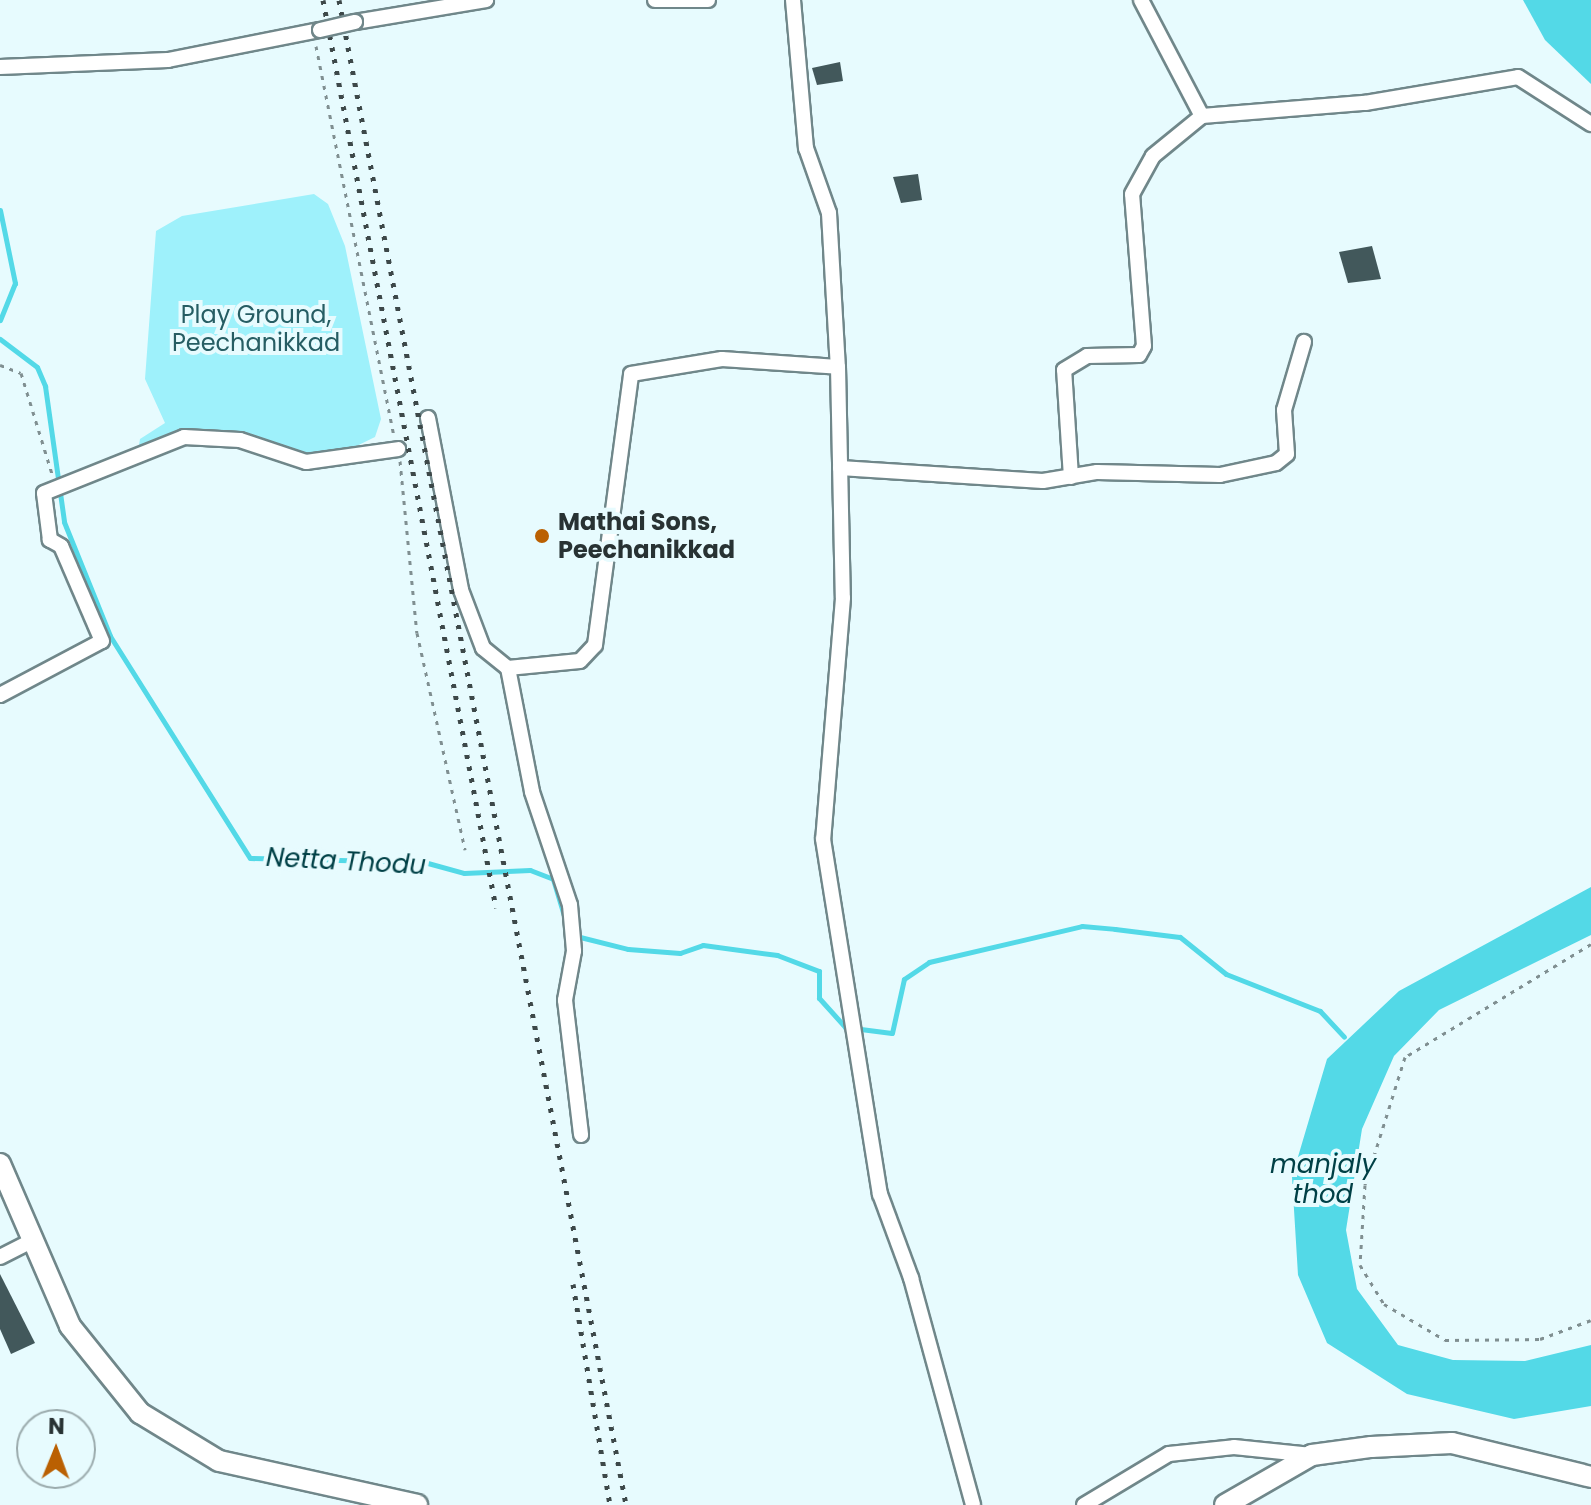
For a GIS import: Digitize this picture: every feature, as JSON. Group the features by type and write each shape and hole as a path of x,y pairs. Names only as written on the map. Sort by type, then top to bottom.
{"main road":[{"path":"0,1164 70,1326 94,1360 140,1413 181,1444 259,1474 417,1505"},
{"path":"1225,1505 1312,1455 1452,1443 1591,1477"}],"street":[{"path":"0,67 168,60 355,22 486,0"},
{"path":"655,0 708,0"},
{"path":"793,0 806,148 829,213 838,367 843,598 823,839 859,1039 880,1194 973,1505"},
{"path":"1141,0 1202,116"},
{"path":"1071,477 1064,370 1087,356 1139,355 1144,346 1132,194 1153,156 1202,116 1365,103 1518,77 1591,124"},
{"path":"840,468 1071,477 1220,475 1276,463 1287,454 1284,410 1304,342"},
{"path":"508,668 580,661 595,645 631,374 722,359 838,367"},
{"path":"428,418 461,590 483,648 508,668 532,792 570,905 574,951 565,1000 581,1135"},
{"path":"0,695 102,641 61,546 50,540 44,493 184,437 240,440 306,462 398,449"},
{"path":"0,1257 33,1240"},
{"path":"1084,1505 1169,1454 1234,1447 1312,1455"}],"path":[{"path":"0,365 21,373 55,487"},
{"path":"1591,944 1405,1057 1365,1185 1360,1265 1384,1304 1445,1340 1540,1339 1591,1320"}],"green space":[{"name":"Play Ground, Peechanikkad","path":"314,194 328,204 345,246 381,419 375,437 334,457 303,455 244,435 185,430 138,451 140,439 165,423 145,379 156,231 182,216"}],"water":[{"path":"1523,0 1591,0 1591,84 1545,40"},
{"name":"manjaly thod","path":"1591,887 1591,935 1439,1010 1394,1056 1362,1129 1346,1230 1357,1289 1398,1345 1453,1360 1525,1361 1591,1345 1591,1406 1514,1419 1407,1394 1327,1343 1298,1275 1292,1177 1327,1059 1399,991"}],"building":[{"path":"840,62 843,81 817,85 812,68"},
{"path":"918,174 922,200 901,203 893,177"},
{"path":"1372,246 1381,279 1348,283 1339,252"},
{"path":"0,1274 35,1343 11,1354 0,1329"}],"waterway":[{"name":"Netta Thodu","path":"0,210 15,283 0,320"},
{"name":"Netta Thodu","path":"0,339 37,367 45,386 64,522 110,636 250,858 424,862 464,873 530,870 553,879 568,929"},
{"path":"576,936 628,949 680,953 703,945 777,955 819,971 819,998 845,1027 892,1033 904,979 929,962 1082,926 1180,937 1226,974 1320,1011 1344,1037"}],"railway":[{"path":"323,0 496,908"},
{"path":"339,0 626,1505"},
{"path":"573,1284 610,1505"}],"place":[{"name":"Mathai Sons, Peechanikkad","path":"542,536"}]}
